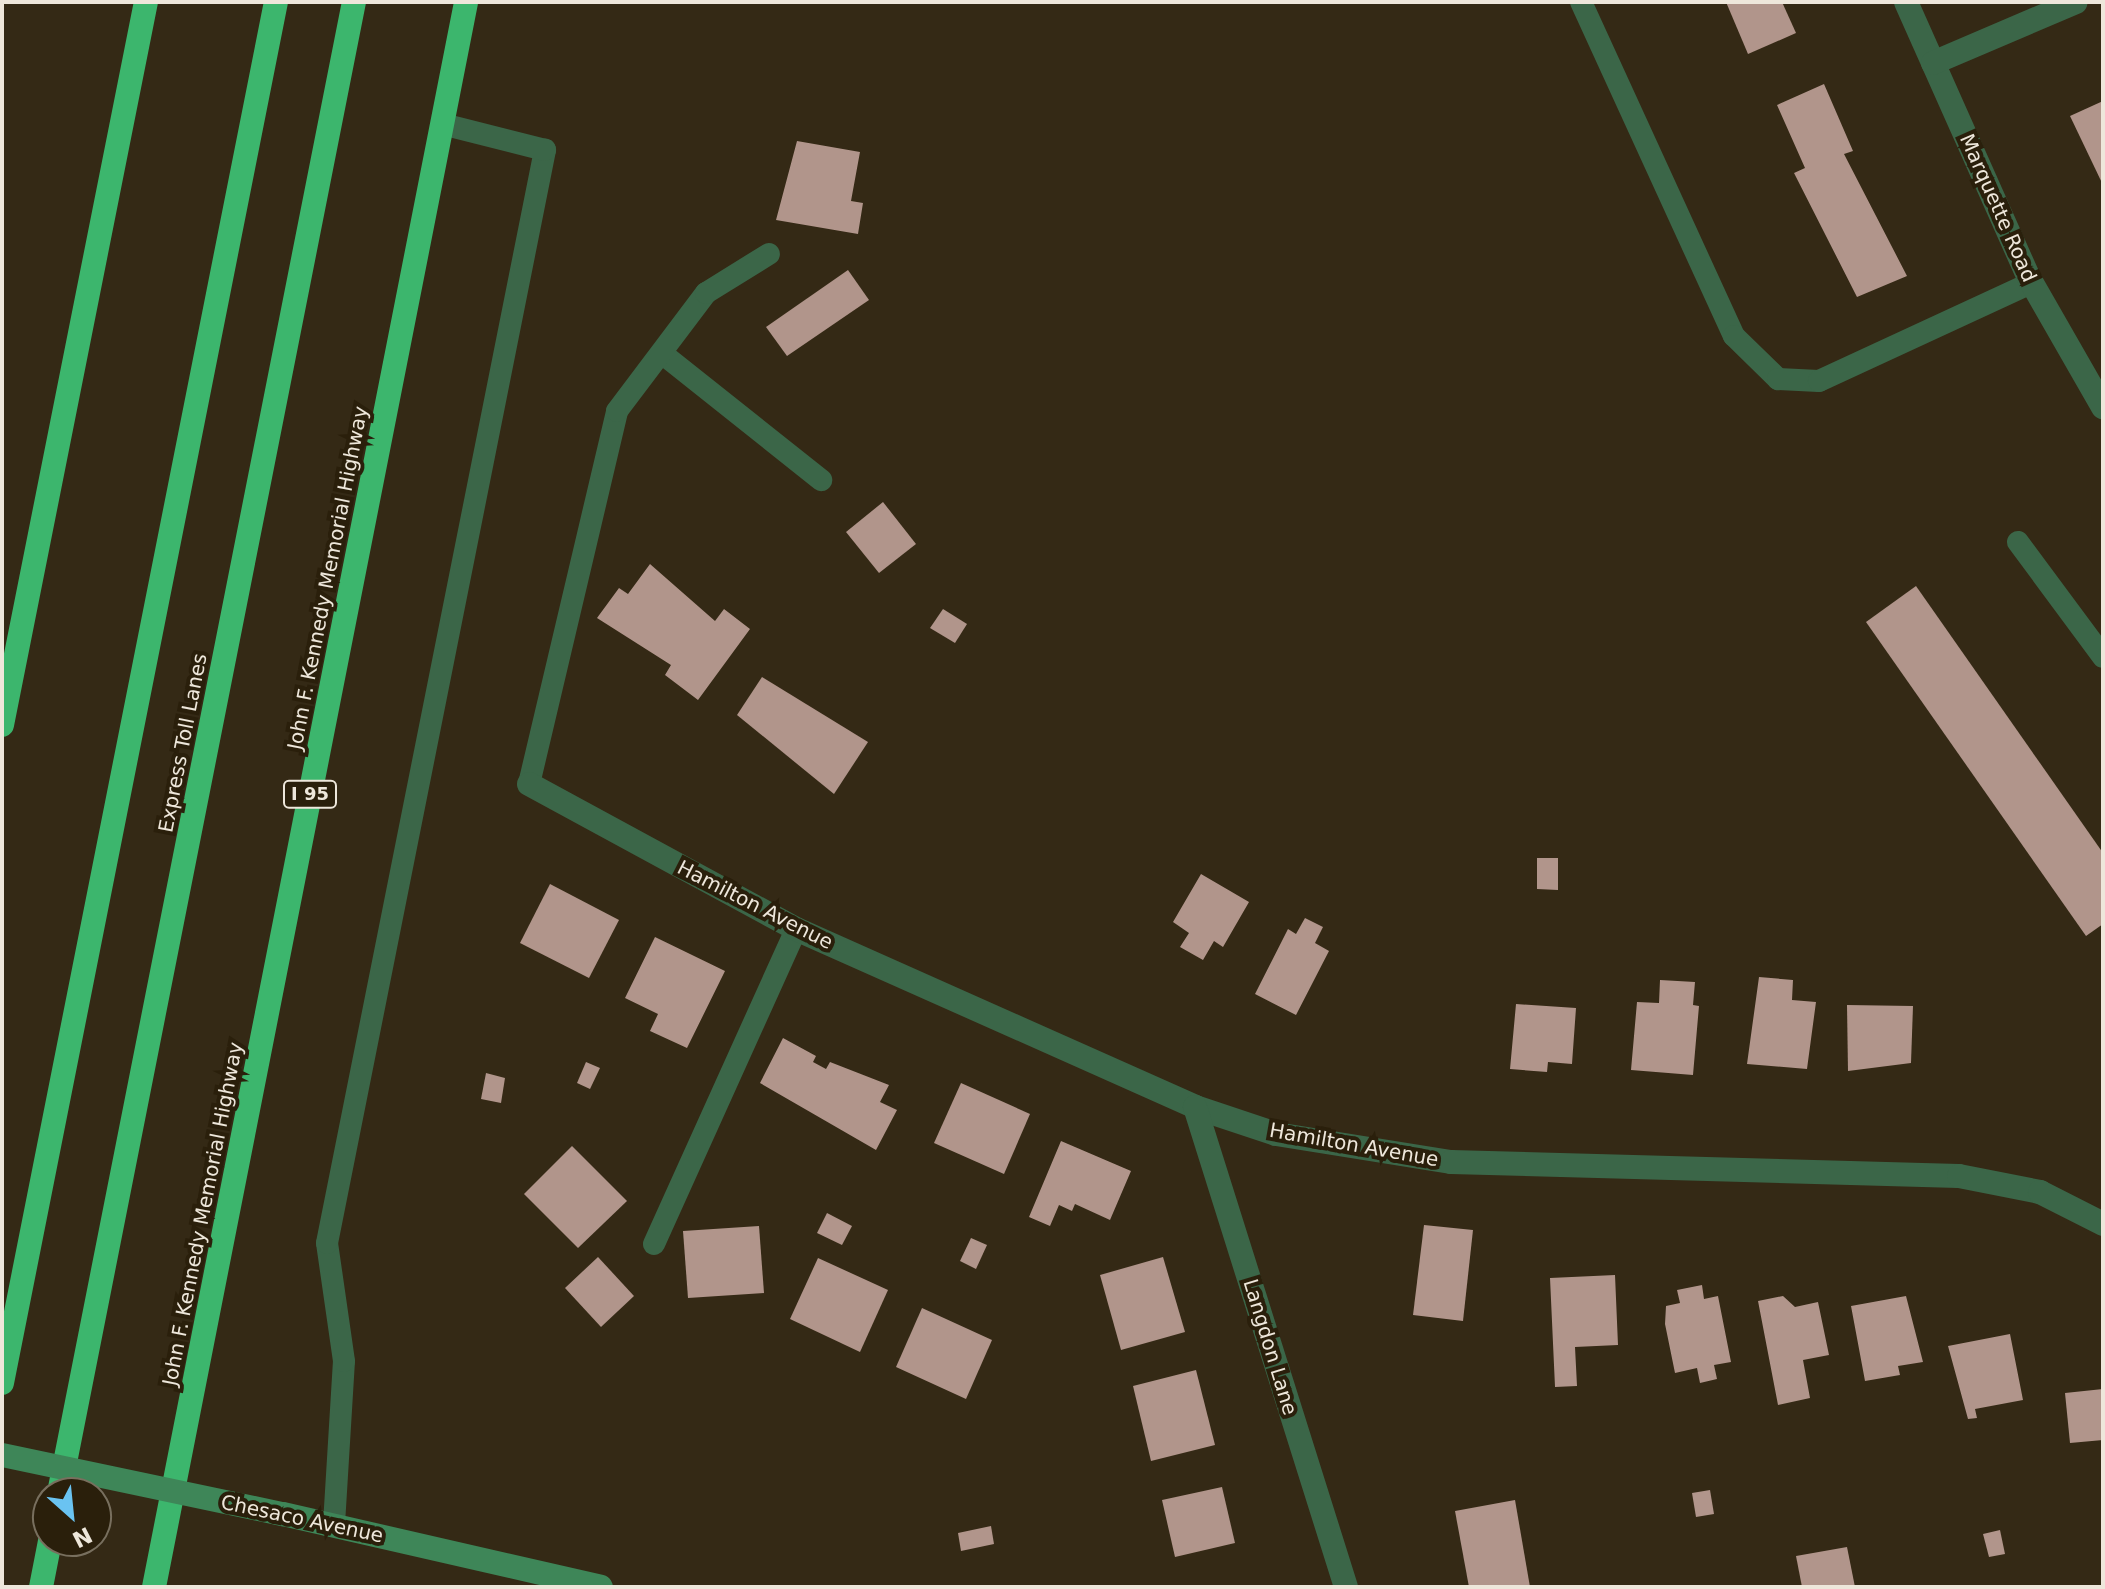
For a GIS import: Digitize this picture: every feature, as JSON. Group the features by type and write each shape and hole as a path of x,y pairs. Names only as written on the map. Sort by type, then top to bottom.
{"highway":[{"path":"2,725 146,2"},
{"path":"2,1383 276,2"},
{"name":"Express Toll Lanes","path":"62,1477 354,2"},
{"name":"John F. Kennedy Memorial Highway","path":"154,1587 466,2"},
{"path":"41,1587 47,1557"}],"street":[{"name":"Marquette Road","path":"1906,2 2031,283 2103,407"},
{"path":"1933,63 2076,2"},
{"name":"Hamilton Avenue","path":"529,784 796,929 1195,1107 1276,1134 1451,1162 1959,1176 2040,1192 2103,1224"},
{"name":"Langdon Lane","path":"1195,1107 1346,1587"},
{"name":"Chesaco Avenue","path":"2,1455 334,1524 567,1584 601,1587"}],"lane":[{"path":"1581,2 1734,336 1778,379 1819,381 2031,283"},
{"path":"334,1524 344,1361 327,1243 545,150 442,124"},
{"path":"529,784 602,455 617,411 664,355 706,293 769,254"},
{"path":"664,355 821,480"},
{"path":"2018,542 2103,657"},
{"path":"654,1244 796,929"}],"building":[{"path":"1726,2 1782,2 1796,33 1748,54"},
{"path":"1824,84 1853,151 1844,154 1907,276 1857,297 1794,173 1805,168 1777,105"},
{"path":"2103,101 2103,185 2070,116"},
{"path":"797,141 860,152 851,201 863,203 858,234 776,220"},
{"path":"848,270 869,300 787,356 766,327"},
{"path":"883,502 916,544 879,573 846,532"},
{"path":"650,564 715,621 724,609 750,629 698,700 665,675 671,665 597,618 619,588 628,594"},
{"path":"1916,586 2103,853 2103,924 2086,936 1866,622"},
{"path":"943,609 967,624 955,643 930,628"},
{"path":"762,677 868,742 834,794 737,715"},
{"path":"1537,858 1558,858 1558,890 1537,889"},
{"path":"1201,874 1249,902 1223,947 1214,941 1203,960 1180,947 1189,933 1173,922"},
{"path":"550,884 619,920 589,978 520,943"},
{"path":"1305,918 1323,927 1315,943 1329,951 1296,1015 1255,994 1288,929 1296,934"},
{"path":"655,937 725,971 687,1048 650,1031 658,1014 625,998"},
{"path":"1759,977 1793,980 1792,1000 1816,1002 1807,1069 1747,1064"},
{"path":"1660,980 1695,982 1693,1005 1699,1006 1693,1075 1631,1070 1637,1002 1659,1003"},
{"path":"1516,1004 1576,1008 1572,1064 1548,1062 1547,1072 1510,1069"},
{"path":"1847,1005 1913,1006 1911,1063 1848,1071"},
{"path":"783,1038 816,1056 813,1062 826,1069 830,1062 889,1085 880,1102 897,1110 876,1150 760,1083"},
{"path":"586,1062 600,1068 590,1089 577,1083"},
{"path":"486,1073 505,1078 501,1103 481,1099"},
{"path":"961,1083 1030,1114 1004,1174 934,1143"},
{"path":"1061,1141 1131,1171 1110,1220 1075,1204 1072,1211 1059,1205 1050,1226 1029,1217"},
{"path":"572,1146 627,1201 578,1248 524,1194"},
{"path":"827,1213 852,1226 842,1245 817,1233"},
{"path":"1424,1225 1473,1230 1463,1321 1413,1315"},
{"path":"759,1226 764,1293 688,1298 683,1231"},
{"path":"971,1238 987,1245 976,1269 960,1261"},
{"path":"598,1257 634,1296 601,1327 565,1288"},
{"path":"1163,1257 1185,1332 1121,1350 1100,1275"},
{"path":"818,1258 888,1290 860,1352 790,1319"},
{"path":"1615,1275 1618,1345 1575,1347 1577,1386 1555,1387 1550,1278"},
{"path":"1702,1285 1704,1299 1718,1296 1731,1362 1714,1365 1717,1379 1700,1383 1697,1368 1675,1373 1665,1324 1666,1306 1680,1303 1677,1290"},
{"path":"1783,1296 1795,1307 1818,1302 1829,1355 1803,1360 1810,1398 1778,1405 1758,1301"},
{"path":"1906,1296 1923,1362 1898,1366 1900,1375 1865,1381 1851,1306"},
{"path":"922,1308 992,1340 966,1399 896,1367"},
{"path":"2010,1334 2023,1400 1975,1409 1977,1418 1968,1419 1948,1346"},
{"path":"1196,1370 1215,1445 1151,1461 1133,1386"},
{"path":"2103,1389 2103,1440 2070,1443 2065,1393"},
{"path":"1222,1487 1235,1543 1175,1557 1162,1500"},
{"path":"1710,1490 1714,1514 1696,1517 1692,1493"},
{"path":"1515,1500 1530,1587 1469,1587 1455,1511"},
{"path":"991,1526 994,1544 961,1551 958,1533"},
{"path":"2000,1530 2005,1554 1989,1557 1983,1534"},
{"path":"1847,1547 1855,1587 1802,1587 1796,1556"}]}
